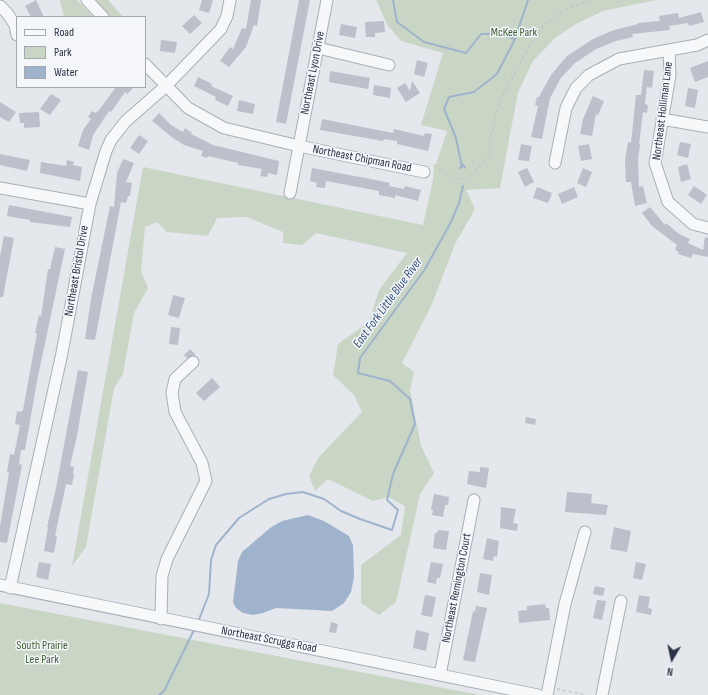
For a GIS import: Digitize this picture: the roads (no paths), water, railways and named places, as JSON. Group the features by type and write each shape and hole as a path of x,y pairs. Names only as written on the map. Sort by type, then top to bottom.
{"street":[{"path":"87,0 101,16"},
{"name":"Northeast Bristol Drive","path":"5,586 62,353 90,204 106,150 111,140 139,108 166,86 221,29 227,16 230,0"},
{"name":"Northeast Lyon Drive","path":"299,146 327,0"},
{"path":"0,6 15,25 16,30"},
{"path":"555,163 566,108 576,88 589,75 619,59 697,45 708,40"},
{"path":"318,48 389,65"},
{"name":"Northeast Holliman Lane","path":"669,50 670,75 655,163 668,202 693,224 708,228"},
{"name":"Northeast Chipman Road","path":"146,65 188,108 224,128 299,146 424,172"},
{"path":"662,119 708,127"},
{"name":"Northeast Chipman Road","path":"290,193 299,146"},
{"path":"0,188 90,204"},
{"path":"161,618 162,576 167,559 206,481 202,463 175,412 172,393 175,379 193,362"},
{"name":"Northeast Remington Court","path":"440,675 474,500"},
{"path":"547,695 565,604 585,532"},
{"name":"Northeast Scruggs Road","path":"5,586 440,675 490,690 538,695"},
{"path":"602,695 621,601"}],"water":[{"path":"308,515 324,521 349,536 353,545 354,577 351,592 344,603 332,611 276,608 253,615 243,613 236,608 233,602 238,561 242,552 270,528 282,521"}],"waterway":[{"path":"393,0 397,22 424,42 466,53 481,34 497,34 515,39"},
{"name":"East Fork Little Blue River","path":"462,167 456,138 444,109 449,97 474,92 497,74 515,39 528,0"},
{"name":"East Fork Little Blue River","path":"460,168 463,165 465,167"},
{"name":"East Fork Little Blue River","path":"198,622 209,594 211,560 216,545 239,518 269,499 286,494 303,492 324,499 341,511 392,530 398,510 387,500 393,474 415,424 410,399 390,381 358,373 360,358 425,269 451,222 459,203 463,186"},
{"name":"East Fork Little Blue River","path":"159,695 164,691 195,628"}],"park label":[{"name":"McKee Park","path":"514,33"},
{"name":"South Prairie Lee Park","path":"42,653"}]}
